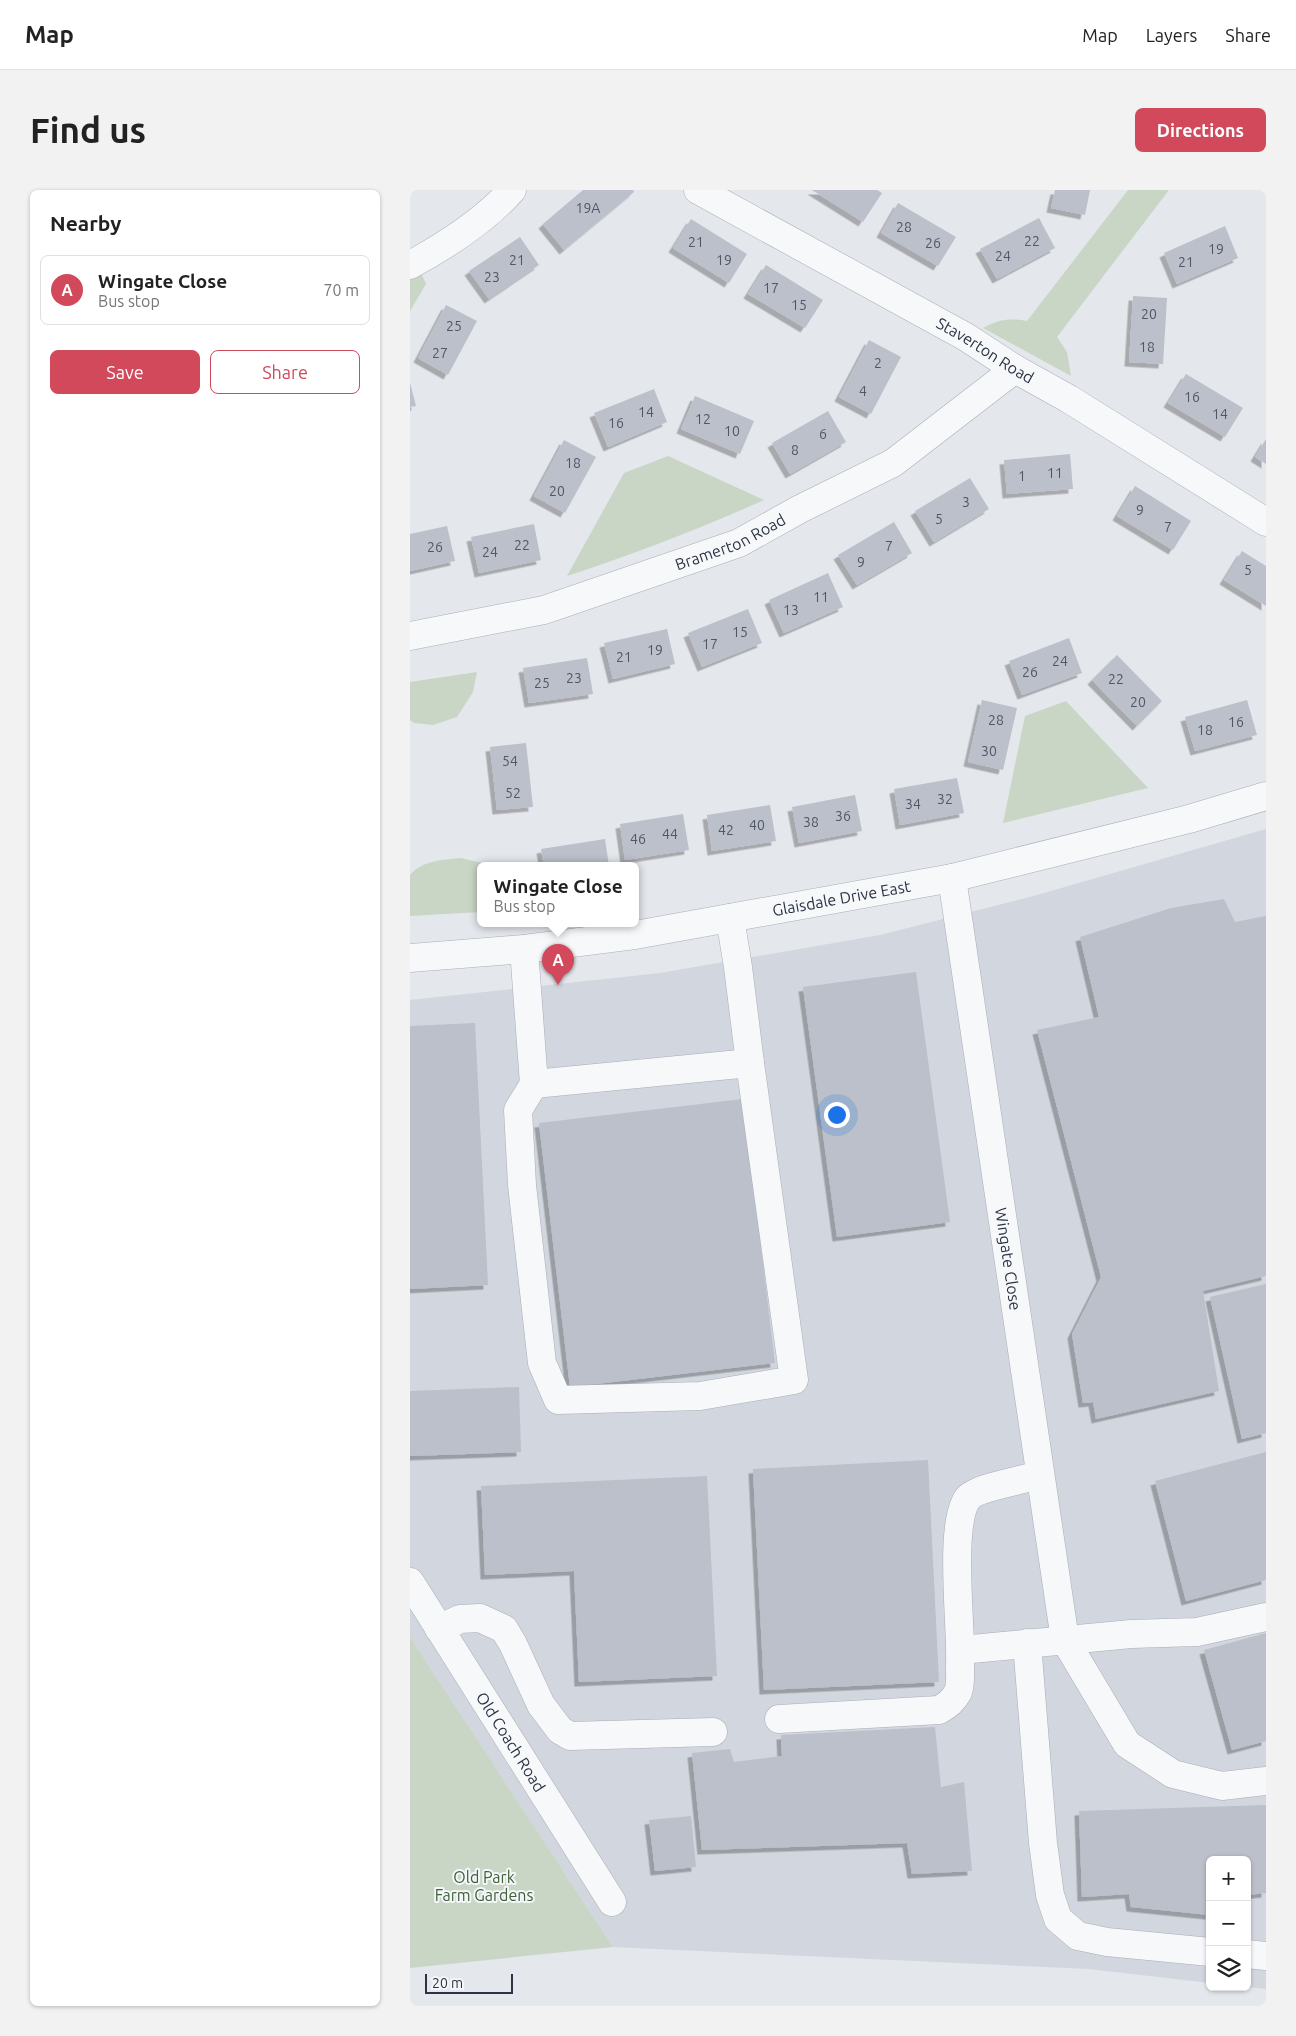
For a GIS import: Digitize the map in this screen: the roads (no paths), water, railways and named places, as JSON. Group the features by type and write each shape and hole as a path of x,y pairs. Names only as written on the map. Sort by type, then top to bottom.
{"street":[{"path":"410,265 430,254 498,206 512,190"},
{"name":"Staverton Road","path":"698,190 966,337 1015,369 1069,399 1266,522"},
{"name":"Bramerton Road","path":"410,636 544,610 739,543 800,509 893,463 1015,369"},
{"name":"Glaisdale Drive East","path":"410,958 524,949 635,935 952,878 1189,819 1266,796"},
{"name":"Wingate Close","path":"952,878 1065,1640"},
{"path":"524,949 534,1084 518,1110 522,1185 542,1364 558,1400 700,1396 794,1380 730,918"},
{"path":"534,1084 750,1063"},
{"path":"779,1719 939,1710 950,1704 959,1690 961,1650 957,1545 962,1513 968,1498 983,1490 1040,1475"},
{"name":"Old Coach Road","path":"410,1582 612,1902"},
{"path":"961,1650 1131,1634 1197,1632 1266,1617"},
{"path":"439,1629 460,1619 480,1618 504,1629 513,1644 541,1705 560,1730 570,1736 713,1732"},
{"path":"1065,1640 1127,1744 1173,1774 1222,1786 1266,1781"},
{"path":"1027,1644 1043,1843 1050,1895 1058,1919 1078,1936 1107,1942 1206,1952"},
{"path":"1251,1954 1266,1956"}],"place":[{"name":"Wingate Close","path":"558,985"}],"park label":[{"name":"Old Park Farm Gardens","path":"484,1886"}]}
